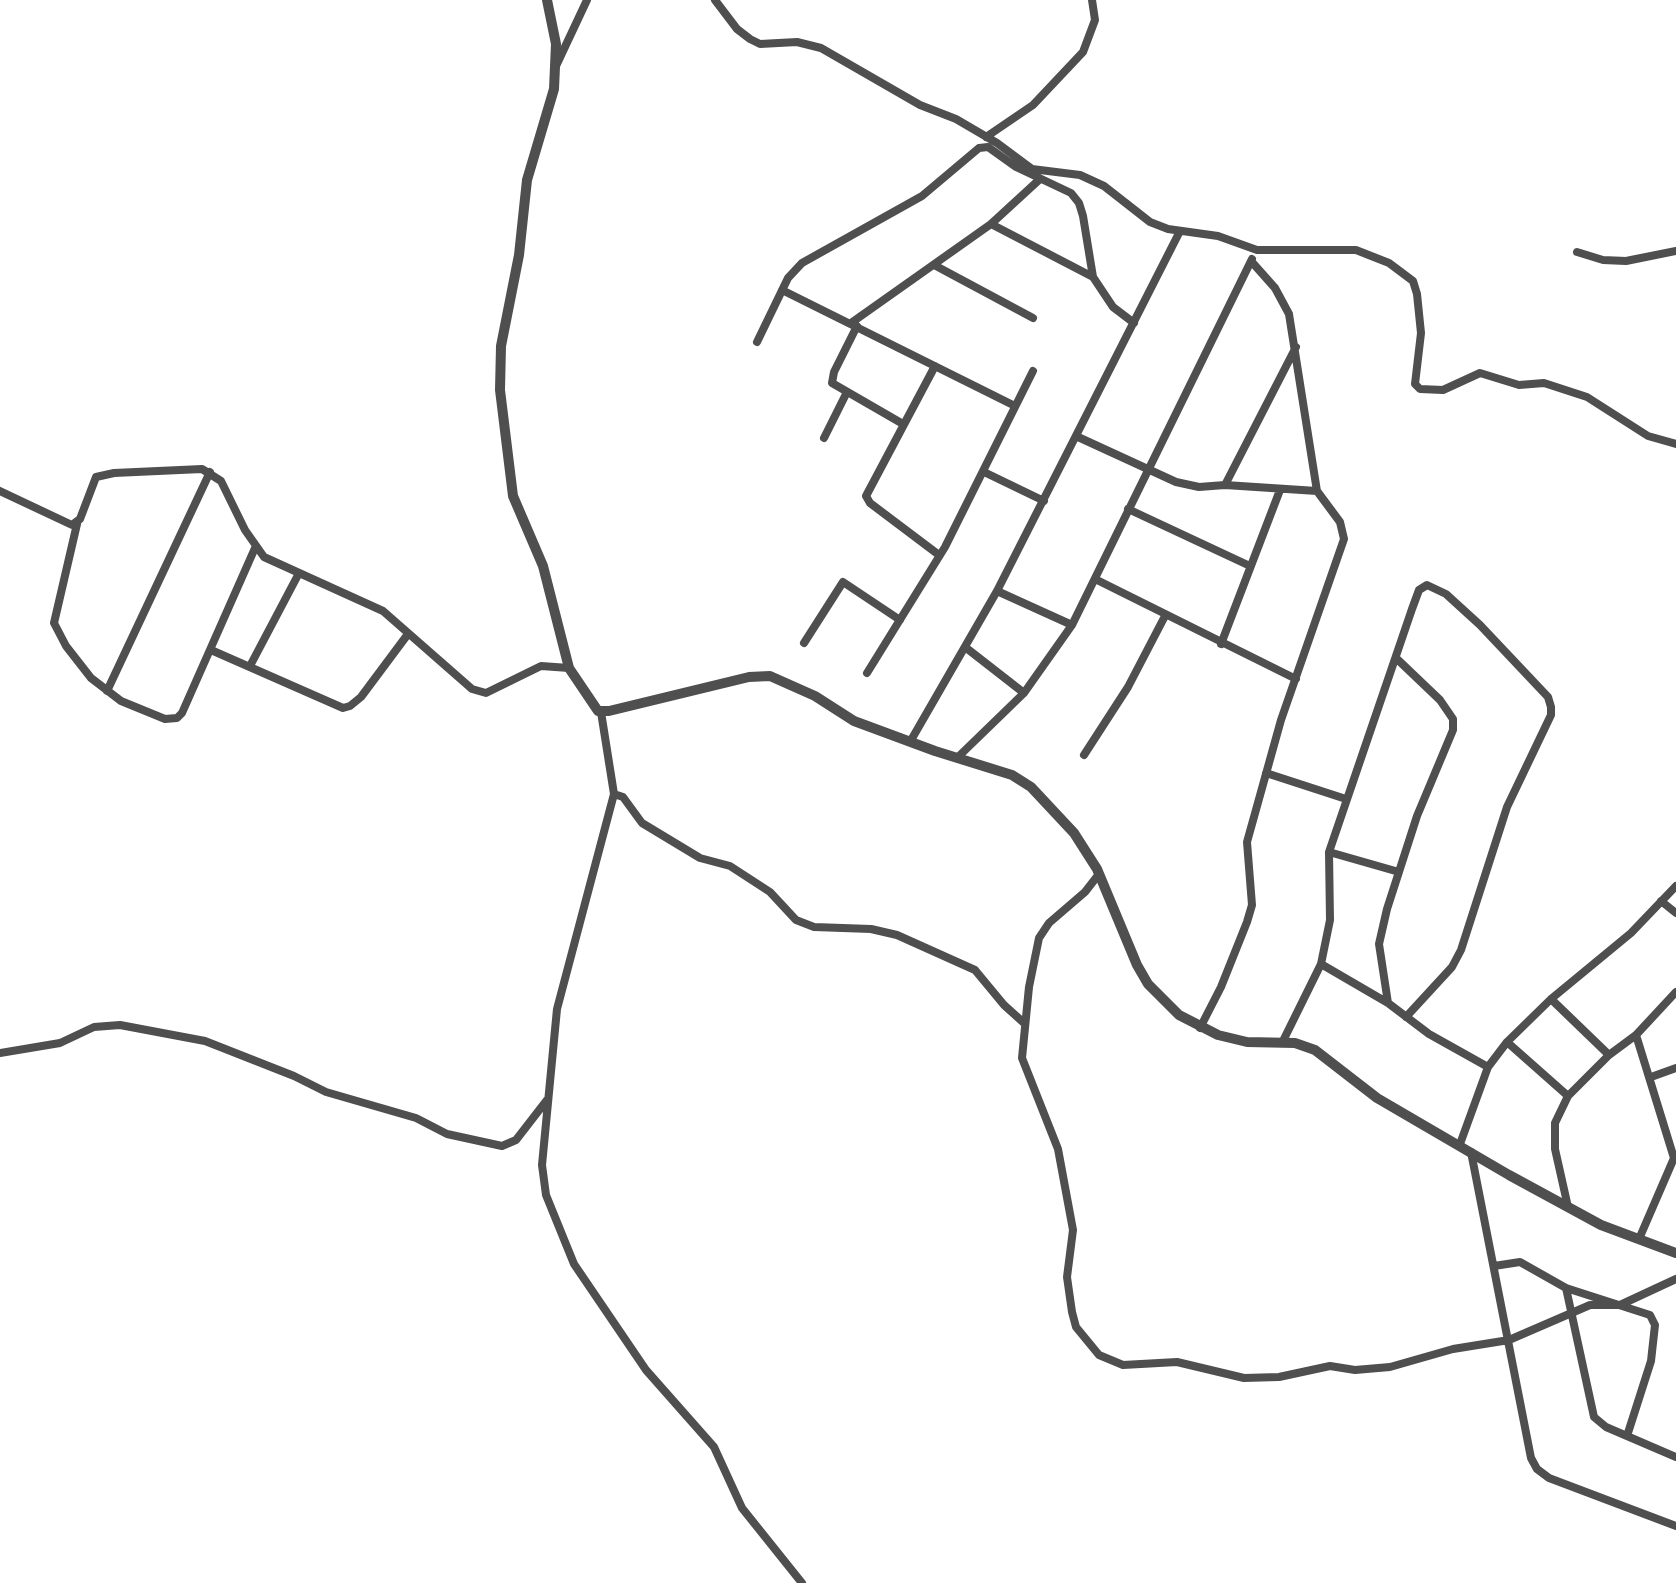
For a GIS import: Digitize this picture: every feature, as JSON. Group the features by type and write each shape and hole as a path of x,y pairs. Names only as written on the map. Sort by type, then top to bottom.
{"street":[{"path":"547,0 556,44 556,66 546,122 527,180 519,255 501,346 500,390 513,496 543,566 569,667 601,712 614,794 557,1009 542,1165 547,1195 574,1264 646,1370 714,1447 743,1508 802,1583"},
{"path":"556,66 587,0"},
{"path":"715,0 737,29 757,43 797,42 821,48 920,105 956,119 1032,169 1080,175 1104,186 1150,222 1178,233 1218,236 1257,250 1356,250 1378,256 1413,281 1421,312 1420,352 1415,380 1420,389 1443,390 1480,373 1519,385 1544,383 1587,397 1648,436 1676,444"},
{"path":"986,137 1033,105 1079,57 1087,45 1095,20 1092,0"},
{"path":"757,342 788,278 802,263 922,196 979,148 995,150 1016,167 1071,193 1079,203 1093,277 1113,307 1134,323"},
{"path":"903,424 846,393 831,379 854,325 991,224 1040,179"},
{"path":"991,224 1093,277"},
{"path":"910,742 997,591 1078,437 1178,233"},
{"path":"957,758 1024,693 1072,625 1146,470 1257,250"},
{"path":"1577,252 1603,260 1626,261 1676,251"},
{"path":"1200,1028 1221,987 1247,922 1252,905 1247,842 1281,720 1344,539 1340,522 1317,491 1289,314 1275,288 1251,261"},
{"path":"936,266 1033,318"},
{"path":"782,290 1015,407"},
{"path":"1225,485 1296,347"},
{"path":"935,366 866,496 870,503 939,555"},
{"path":"867,673 939,555 984,472 1033,371"},
{"path":"824,438 846,393"},
{"path":"1078,437 1146,470 1199,487 1225,485 1317,491"},
{"path":"255,548 211,650 177,719 165,719 146,712 107,691 91,678 66,646 54,623 77,524 96,477 189,468 210,472 227,489 255,548 264,557 299,575 372,605 458,679 481,693 541,666 569,667"},
{"path":"107,691 210,472"},
{"path":"984,472 1044,501"},
{"path":"1222,644 1280,490"},
{"path":"0,491 62,521 77,524"},
{"path":"1128,509 1250,566"},
{"path":"250,666 299,575"},
{"path":"1094,579 1296,679"},
{"path":"804,643 843,582 900,620"},
{"path":"1282,1043 1321,964 1331,920 1329,852 1419,590 1427,584 1446,594 1472,617 1548,697 1551,707 1550,715 1507,807 1461,950 1452,967 1406,1017"},
{"path":"997,591 1072,625"},
{"path":"1084,755 1128,687 1165,616"},
{"path":"211,650 343,708 350,706 378,677 408,634"},
{"path":"965,647 1024,693"},
{"path":"1388,1003 1379,944 1399,872 1426,792 1453,730 1453,719 1440,700 1396,658"},
{"path":"601,712 749,677 770,677 815,696 854,721 1012,775 1031,787 1074,833 1099,874 1137,965 1148,984 1179,1016 1200,1028 1247,1042 1295,1043 1315,1050 1377,1098 1568,1207 1601,1225 1676,1252"},
{"path":"1266,773 1346,799"},
{"path":"614,794 623,797 642,823 701,858 730,866 770,892 796,920 814,927 871,929 897,935 975,970 1003,1005 1024,1023"},
{"path":"1329,852 1399,872"},
{"path":"1099,874 1085,892 1049,923 1038,938 1024,1023 1022,1058 1040,1108 1056,1138 1073,1230 1067,1277 1072,1312 1076,1327 1099,1355 1123,1365 1177,1362 1210,1371 1264,1378 1330,1366 1355,1370 1390,1367 1453,1349 1509,1339 1590,1305 1620,1305 1676,1279"},
{"path":"1460,1144 1488,1067 1507,1042 1552,999 1632,933 1676,886"},
{"path":"1661,901 1676,913"},
{"path":"1321,964 1488,1067"},
{"path":"1568,1207 1555,1149 1555,1123 1567,1097 1609,1055 1636,1035 1676,992"},
{"path":"1552,999 1609,1055"},
{"path":"0,1053 60,1043 94,1027 120,1025 212,1043 326,1092 416,1118 455,1136 502,1146 516,1140 547,1100"},
{"path":"1636,1035 1675,1158 1639,1239"},
{"path":"1507,1042 1567,1097"},
{"path":"1651,1077 1676,1068"},
{"path":"1471,1152 1526,1434 1537,1468 1549,1478 1676,1526"},
{"path":"1494,1266 1511,1261 1520,1262 1566,1288 1650,1315 1655,1325 1651,1361 1628,1436"},
{"path":"1566,1288 1569,1314 1594,1418 1606,1427 1676,1457"}]}
